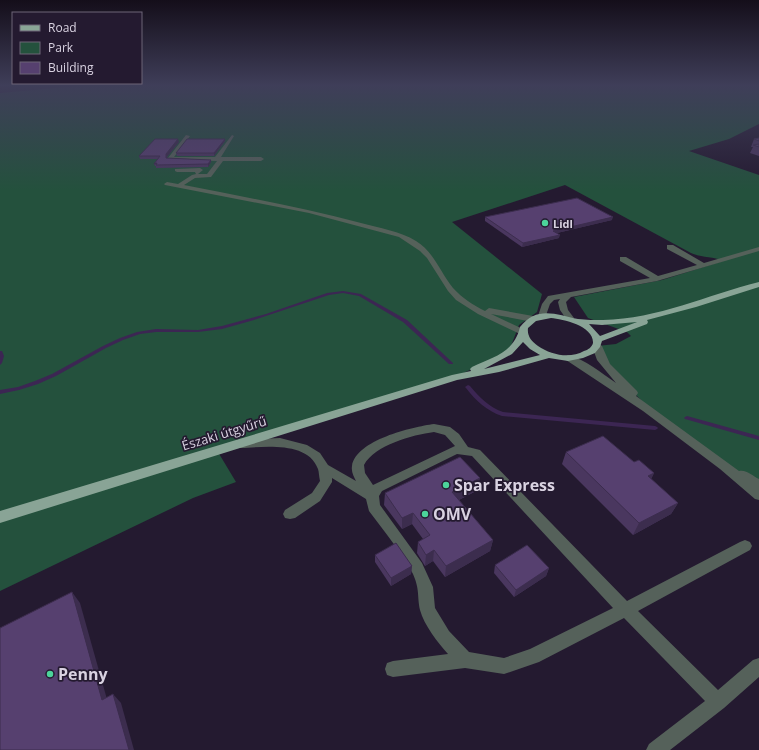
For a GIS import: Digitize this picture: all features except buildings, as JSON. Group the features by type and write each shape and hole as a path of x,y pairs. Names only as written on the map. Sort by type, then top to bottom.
{"main road":[{"path":"523,333 532,346 550,355 568,358 587,355 593,351 597,343 658,315 759,284"},
{"path":"538,317 551,315 574,320 613,322 658,315"},
{"name":"Északi útgyűrű","path":"456,377 513,351 519,344 527,323 538,317"},
{"path":"574,320 591,330 597,343"},
{"name":"Északi útgyűrű","path":"0,517 456,377 499,369 550,355"}],"street":[{"path":"188,136 170,159 260,159"},
{"path":"194,176 209,176 232,136"},
{"path":"177,170 200,170 194,176 178,186"},
{"path":"167,184 310,211 401,236 412,241 427,253 455,295 461,300 523,333"},
{"path":"670,247 704,266"},
{"path":"477,309 538,317 548,300 558,296 658,279 759,250"},
{"path":"623,259 658,279"},
{"path":"568,295 562,302 562,305 574,320"},
{"path":"597,343 600,357 610,370 647,408"},
{"path":"568,358 584,366 647,408 724,466 759,495"},
{"path":"464,450 448,431 436,428 415,430 379,445 358,464 359,475 372,496 374,507 417,568 426,587 428,610 443,637 465,660"},
{"path":"237,444 280,442 302,448 316,456 324,468 326,482 316,497 290,514"},
{"path":"372,496 378,487 456,450 476,453 625,610 718,702"},
{"path":"724,466 759,485"},
{"path":"324,468 372,496"},
{"path":"393,668 465,660 504,666 533,656 625,610 745,546"},
{"path":"655,750 718,702 759,666"}],"green space":[{"path":"0,121 759,121 759,124 729,139 689,151 759,175 759,484 725,464 647,406 615,374 597,346 616,344 631,336 627,332 588,318 574,297 662,280 723,261 691,253 565,185 452,222 542,294 537,312 519,325 511,346 502,355 457,376 215,447 236,482 193,498 0,591"}],"waterway":[{"path":"0,392 19,389 36,383 54,375 104,347 139,333 147,331 198,331 237,324 328,294 343,292 360,295 405,321 451,363"},
{"path":"0,352 2,356 0,363"},
{"path":"468,387 483,403 502,414 655,428"},
{"path":"687,418 759,438"}],"place":[{"name":"Lidl","path":"545,223"},
{"name":"Spar Express","path":"446,485"},
{"name":"OMV","path":"425,514"},
{"name":"Penny","path":"50,674"}]}
